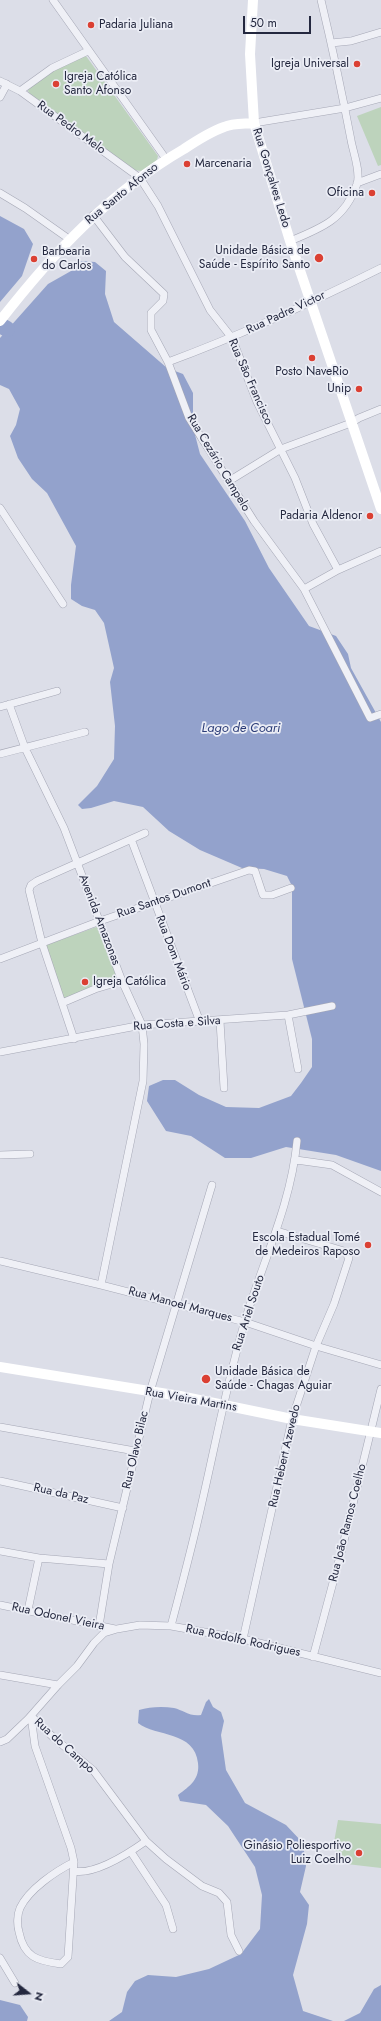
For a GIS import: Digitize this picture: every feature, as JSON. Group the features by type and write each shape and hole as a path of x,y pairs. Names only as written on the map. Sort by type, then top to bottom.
{"main road":[{"name":"Rua Gonçalves Ledo","path":"253,0 250,54 254,123 290,241 381,508"},
{"name":"Rua Santo Afonso","path":"0,321 41,269 69,239 94,215 140,178 166,159 225,126 254,123"},
{"name":"Rua Vieira Martins","path":"0,1367 150,1392 292,1419 381,1433"}],"street":[{"path":"53,0 166,159"},
{"path":"290,241 323,228 349,202 357,183 357,169 345,108 321,0"},
{"path":"331,43 351,40 381,32"},
{"path":"20,91 52,68 88,51"},
{"path":"0,97 3,83"},
{"name":"Rua Pedro Melo","path":"3,83 20,91 140,178"},
{"path":"254,123 345,108 381,98"},
{"path":"357,183 381,174"},
{"name":"Rua São Francisco","path":"140,178 158,206 210,310 232,338 257,402 296,478 313,524 338,570"},
{"path":"0,193 25,208 69,239"},
{"name":"Rua Cezário Campelo","path":"94,215 126,257 164,294 163,301 151,313 151,330 168,362 189,418 254,521 304,589 370,718 381,714"},
{"name":"Rua Padre Victor","path":"168,362 232,338 312,302 381,268"},
{"path":"229,481 281,449 351,423 381,409"},
{"path":"0,508 63,604"},
{"path":"304,589 338,570 381,551"},
{"path":"0,707 57,691"},
{"name":"Avenida Amazonas","path":"10,704 25,748 44,784 78,862 122,981 142,1025 144,1044 144,1081 101,1285"},
{"path":"0,754 85,732"},
{"path":"74,1039 42,943 29,893 32,885 78,862 145,833"},
{"name":"Rua Dom Mário","path":"131,839 200,1022"},
{"name":"Rua Santos Dumont","path":"0,959 100,921 249,870 255,871 263,895 272,895 290,888"},
{"path":"62,1003 95,989 122,981"},
{"name":"Rua Costa e Silva","path":"0,1052 142,1025 220,1021 288,1015 332,1006"},
{"path":"288,1015 298,1069"},
{"path":"220,1021 224,1088"},
{"name":"Rua Ariel Souto","path":"171,1626 197,1523 222,1405 245,1322 277,1231 296,1160 297,1141"},
{"path":"0,1156 30,1154"},
{"path":"296,1160 332,1165 381,1192"},
{"name":"Rua Olavo Bilac","path":"99,1626 109,1564 150,1392 212,1185"},
{"name":"Rua Hebert Azevedo","path":"243,1639 292,1419 316,1346 334,1304 349,1258 344,1250 277,1231"},
{"name":"Rua Manoel Marques","path":"0,1261 245,1322 316,1346 381,1365"},
{"name":"Rua João Ramos Coelho","path":"313,1657 381,1389"},
{"path":"0,1427 135,1451"},
{"name":"Rua da Paz","path":"0,1481 123,1508"},
{"path":"0,1551 39,1558 109,1564"},
{"path":"28,1610 39,1558"},
{"name":"Rua Odonel Vieira","path":"0,1606 28,1610 117,1629"},
{"name":"Rua Rodolfo Rodrigues","path":"58,1685 77,1666 94,1643 104,1633 117,1629 140,1626 171,1626 243,1639 381,1673"},
{"path":"0,1675 58,1685"},
{"path":"0,1742 7,1739 31,1716 58,1685"},
{"name":"Rua do Campo","path":"31,1716 93,1770 146,1841 166,1859 202,1886 225,1897 231,1935 239,1951"},
{"name":"Rua do Campo","path":"31,1716 34,1746 72,1848 74,1862 68,1957 61,1964 42,1961 26,1952 21,1942 17,1927 20,1908 43,1882 74,1862"},
{"path":"74,1871 87,1872 131,1852 146,1841"},
{"path":"131,1852 166,1905 173,1928"},
{"path":"0,1958 15,1983"}],"green space":[{"path":"86,56 158,156 157,160 141,171 134,170 30,94 28,91 29,87 52,70"},
{"path":"381,107 381,165 378,166 357,116"},
{"path":"99,926 118,979 64,1000 46,945"},
{"name":"Ginásio Poliesportivo Luiz Coelho","path":"338,1820 381,1824 381,1868 338,1863 334,1842"}],"water":[{"path":"0,216 24,229 33,244 22,276 0,302"},
{"name":"Lago de Coari","path":"81,261 95,262 106,271 105,294 114,322 167,368 183,374 193,393 193,427 200,454 245,521 269,568 309,626 336,636 348,654 351,668 381,722 381,1171 336,1155 286,1147 251,1158 225,1158 191,1136 166,1131 147,1101 149,1086 163,1080 175,1080 199,1095 226,1107 259,1108 291,1096 312,1067 312,1039 292,959 292,886 287,876 264,869 242,868 200,850 169,831 143,807 114,801 91,808 82,809 78,805 97,786 114,759 115,726 110,682 114,668 104,623 95,610 82,606 71,599 71,585 76,546 47,493 32,479 18,458 10,436 16,425 20,409 9,389 0,385 0,338 48,284 71,271"},
{"path":"209,1699 213,1707 221,1712 224,1721 221,1735 226,1770 245,1803 286,1825 303,1843 306,1866 300,1892 309,1905 307,1924 293,1975 303,2011 333,2021 109,2021 122,2012 127,1992 135,1981 148,1975 176,1977 209,1969 241,1954 260,1929 262,1895 255,1867 228,1826 206,1805 180,1801 178,1795 196,1778 198,1763 195,1753 190,1745 182,1740 174,1736 155,1731 138,1723 139,1710 151,1708 174,1708 190,1714 201,1715 206,1702"},
{"path":"381,1985 381,2021 344,2021 360,2013 374,1989"},
{"path":"0,2000 20,2005 28,2017 27,2021 0,2021"}],"waterway":[{"path":"0,325 7,329"}],"place":[{"name":"Padaria Juliana","path":"91,25"},
{"name":"Igreja Universal","path":"357,64"},
{"name":"Igreja Católica Santo Afonso","path":"56,84"},
{"name":"Marcenaria","path":"187,164"},
{"name":"Oficina","path":"372,193"},
{"name":"Unidade Básica de Saúde - Espírito Santo","path":"319,258"},
{"name":"Barbearia do Carlos","path":"34,259"},
{"name":"Posto NaveRio","path":"312,358"},
{"name":"Unip","path":"359,389"},
{"name":"Padaria Aldenor","path":"370,516"},
{"name":"Igreja Católica","path":"85,982"},
{"name":"Escola Estadual Tomé de Medeiros Raposo","path":"368,1245"},
{"name":"Unidade Básica de Saúde - Chagas Aguiar","path":"206,1379"},
{"name":"Ginásio Poliesportivo Luiz Coelho","path":"359,1853"}]}
